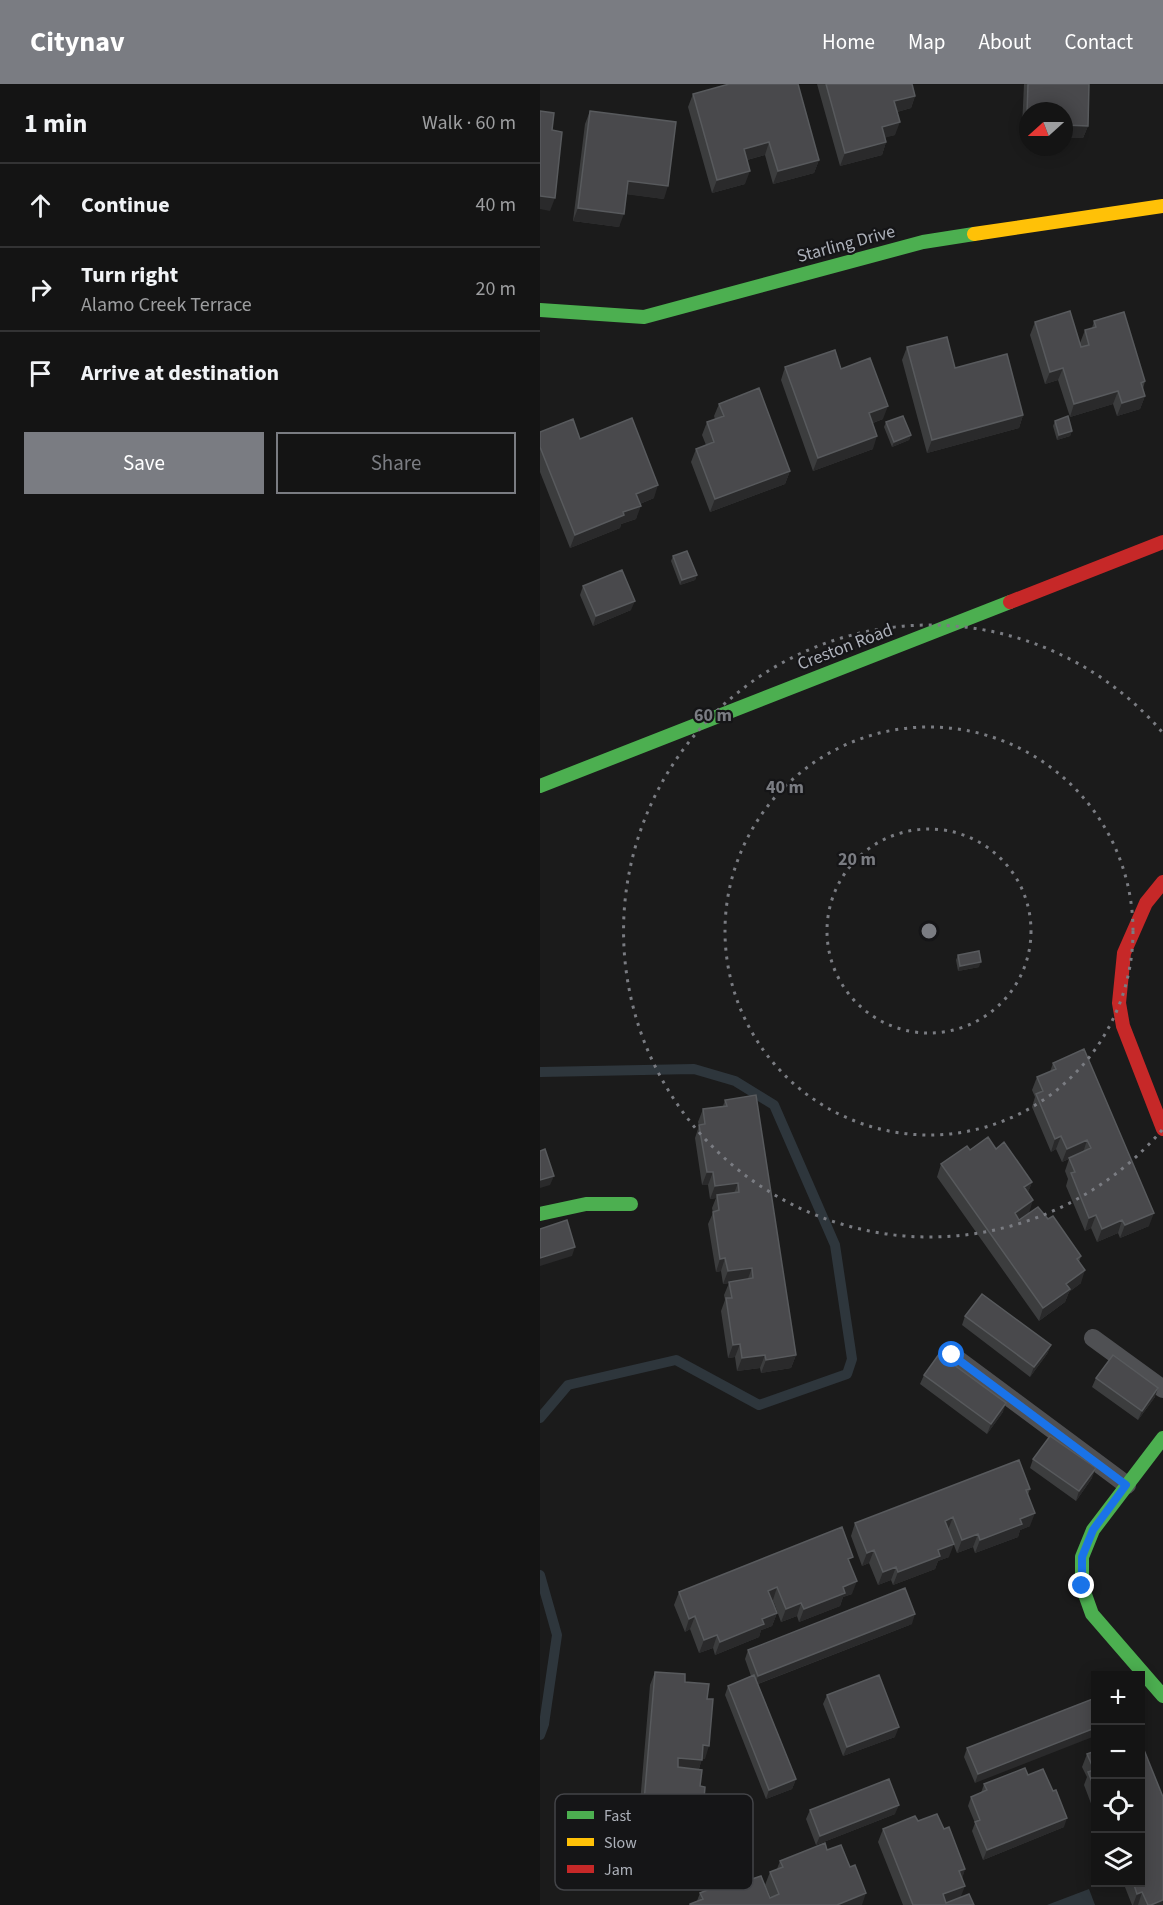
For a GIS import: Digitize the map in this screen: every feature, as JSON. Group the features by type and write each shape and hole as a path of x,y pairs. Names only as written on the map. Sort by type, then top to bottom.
{"street":[{"name":"Starling Drive","path":"540,310 644,317 923,242 1163,206"},
{"name":"Creston Road","path":"540,786 1163,542"},
{"path":"1163,882 1146,903 1124,953 1119,1003 1123,1026 1163,1129"},
{"path":"540,1214 586,1204 631,1204"},
{"path":"1163,1437 1093,1530 1082,1557 1082,1586 1092,1614 1163,1696"}],"lane":[{"path":"1093,1338 1163,1389"},
{"path":"952,1355 1126,1485"}],"shaded area":[{"path":"1089,1889 1095,1905 1047,1905"}],"building":[{"path":"729,84 798,84 819,160 778,171 769,142 744,149 750,171 717,180 693,94"},
{"path":"826,84 912,84 915,96 894,101 900,122 882,127 886,142 845,153"},
{"path":"1028,84 1089,84 1088,126 1073,125 1073,102 1027,102"},
{"path":"540,111 554,113 552,130 562,132 555,198 540,196"},
{"path":"590,111 676,122 668,186 628,181 624,214 578,208"},
{"path":"1070,311 1081,347 1089,345 1085,330 1096,327 1094,321 1124,312 1145,381 1141,383 1145,396 1122,403 1118,391 1074,404 1063,368 1050,372 1035,322"},
{"path":"947,337 955,368 1007,354 1023,415 932,440 907,347"},
{"path":"835,350 841,369 870,358 888,406 869,413 877,436 818,458 785,367"},
{"path":"759,388 790,471 715,499 696,449 714,442 707,422 724,416 719,404"},
{"path":"903,416 911,435 894,442 886,422"},
{"path":"1068,416 1072,431 1059,435 1055,421"},
{"path":"632,418 658,485 636,494 641,506 575,535 540,447 540,432 573,419 580,439"},
{"path":"687,551 697,575 682,580 673,556"},
{"path":"622,570 635,601 596,616 583,586"},
{"path":"979,951 981,962 960,966 958,955"},
{"path":"1084,1049 1154,1213 1125,1225 1122,1220 1102,1229 1096,1215 1089,1218 1071,1173 1075,1172 1069,1158 1091,1148 1087,1140 1067,1149 1061,1136 1055,1139 1036,1094 1043,1091 1037,1077 1056,1069 1053,1063"},
{"path":"756,1095 796,1355 766,1360 765,1355 742,1358 740,1344 733,1345 726,1298 732,1298 729,1282 753,1278 752,1268 728,1271 725,1258 720,1259 713,1212 719,1210 717,1195 739,1192 738,1183 715,1186 713,1172 707,1172 699,1125 705,1124 703,1109 727,1106 725,1100"},
{"path":"988,1137 996,1149 1004,1142 1032,1182 1024,1187 1033,1200 1015,1213 1019,1220 1038,1207 1048,1219 1053,1216 1081,1256 1077,1259 1085,1270 1066,1284 1070,1289 1043,1308 941,1164 967,1146 970,1150"},
{"path":"545,1149 554,1176 540,1180 540,1151"},
{"path":"567,1220 575,1247 540,1258 540,1229"},
{"path":"982,1294 1051,1345 1034,1367 965,1316"},
{"path":"939,1354 1006,1403 991,1424 924,1375"},
{"path":"1113,1355 1158,1388 1142,1411 1096,1378"},
{"path":"1050,1436 1096,1468 1079,1491 1033,1459"},
{"path":"1019,1460 1030,1489 1026,1490 1035,1513 1020,1519 1022,1524 980,1540 978,1534 962,1540 953,1517 945,1521 954,1544 938,1550 940,1556 898,1572 896,1567 883,1572 874,1550 867,1553 855,1523"},
{"path":"842,1527 853,1557 848,1559 857,1581 843,1587 845,1593 804,1609 801,1603 786,1609 777,1587 768,1591 777,1613 762,1619 764,1624 720,1642 717,1635 704,1640 695,1616 689,1619 679,1592"},
{"path":"905,1588 915,1614 758,1676 748,1650"},
{"path":"655,1672 685,1674 685,1682 709,1684 707,1699 713,1699 709,1746 703,1745 702,1760 678,1758 678,1767 702,1770 700,1786 705,1787 704,1794 645,1794"},
{"path":"754,1675 796,1779 769,1790 728,1686"},
{"path":"879,1675 899,1727 847,1747 827,1695"},
{"path":"1091,1700 1091,1730 978,1774 967,1748"},
{"path":"1145,1752 1163,1797 1163,1900 1148,1905 1142,1892 1137,1894 1135,1887 1145,1887"},
{"path":"1025,1768 1028,1775 1043,1769 1053,1791 1056,1790 1067,1818 987,1850 975,1822 980,1820 971,1797 987,1790 984,1784"},
{"path":"889,1779 899,1805 820,1836 810,1810"},
{"path":"937,1814 944,1829 949,1827 965,1869 959,1871 965,1886 943,1894 946,1903 969,1894 974,1905 913,1905 883,1829 915,1816 918,1821"},
{"path":"825,1843 827,1850 841,1845 850,1867 855,1865 866,1893 837,1905 690,1905 703,1899 700,1893 707,1890 753,1890 753,1879 761,1876 770,1898 779,1894 770,1872 783,1867 780,1861"}],"waterway":[{"path":"540,1072 694,1069 735,1081 774,1105 835,1245 852,1359 847,1374 759,1405 676,1360 568,1385 540,1418"},
{"path":"540,1575 557,1635 544,1724 540,1735"}],"traffic: fast":[{"path":"540,310 644,317 923,242 974,234"},
{"path":"540,786 1010,602"},
{"path":"540,1214 586,1204 631,1204"},
{"path":"1163,1438 1093,1530 1082,1557 1082,1586 1092,1614 1163,1696"}],"traffic: slow":[{"path":"974,234 1163,206"}],"traffic: jam":[{"path":"1010,602 1163,542"},
{"path":"1163,882 1146,903 1124,953 1119,1003 1123,1026 1163,1129"}],"route":[{"path":"952,1355 1126,1485 1093,1530 1082,1557 1082,1586"}]}
